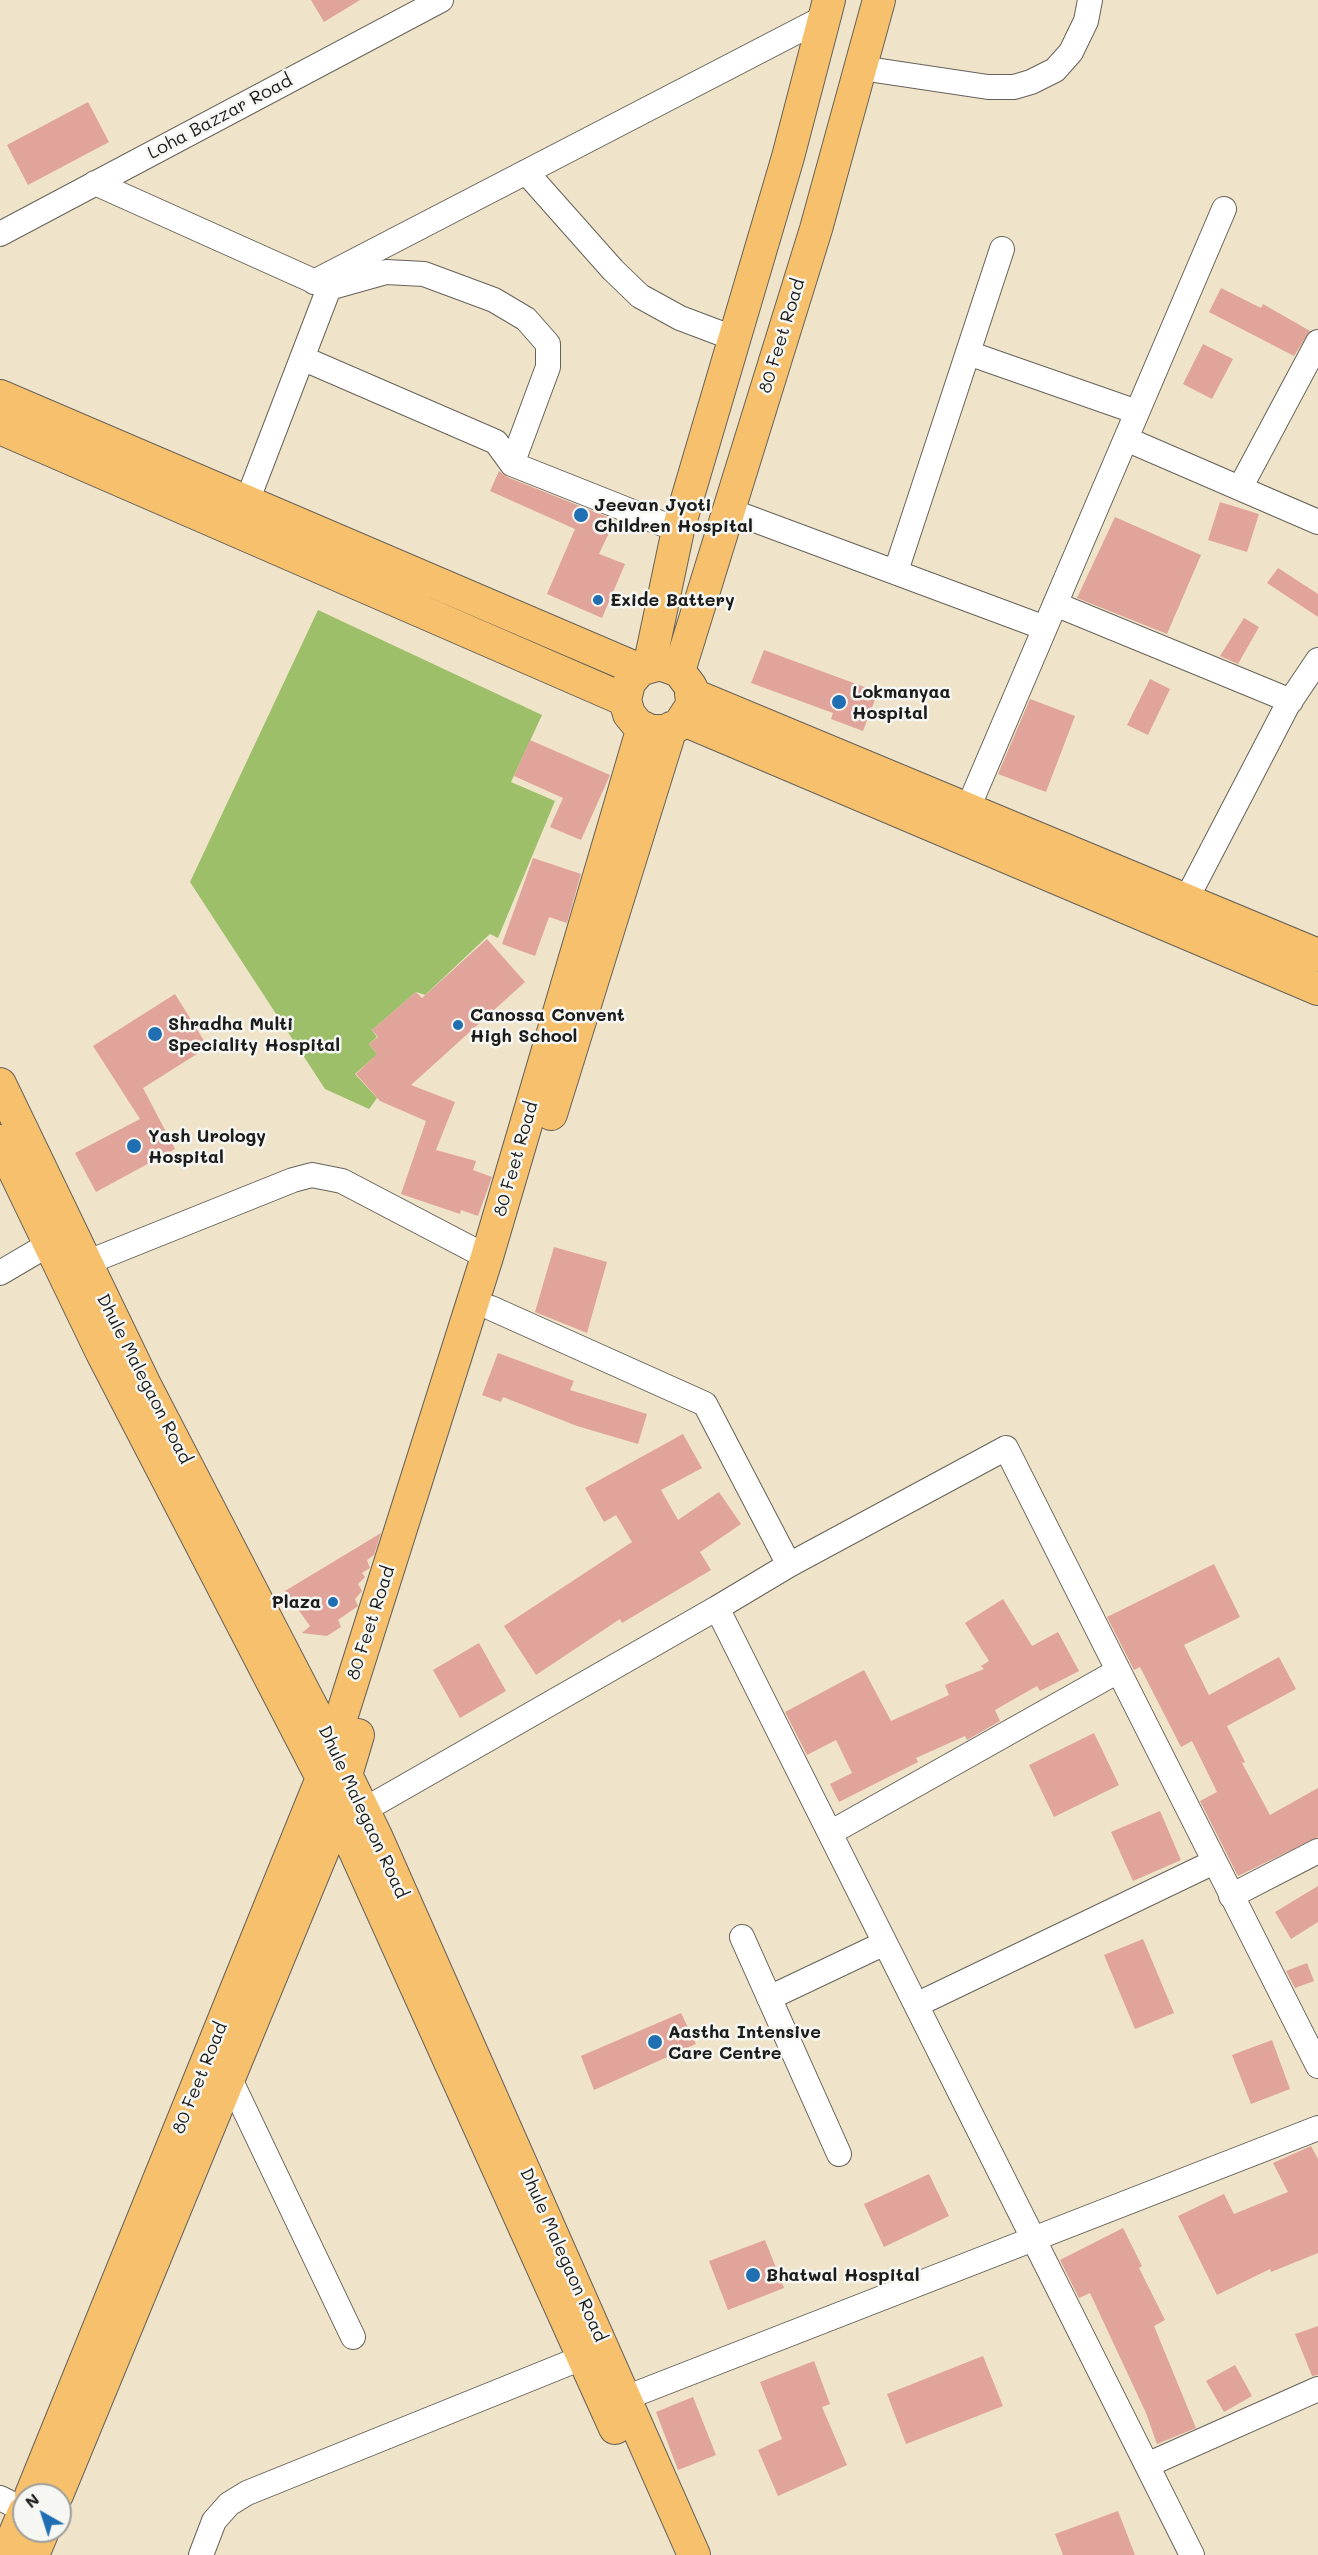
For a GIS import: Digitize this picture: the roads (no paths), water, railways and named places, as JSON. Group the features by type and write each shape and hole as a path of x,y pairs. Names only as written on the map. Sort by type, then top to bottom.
{"main road":[{"name":"80 Feet Road","path":"332,1746 666,697 728,510 816,228 879,0"},
{"name":"80 Feet Road","path":"36,2483 334,1776 491,1308 666,697 678,530 788,157 827,9"},
{"path":"0,396 241,517 626,700 629,714 666,697 968,808 1318,955"},
{"path":"0,428 241,517 666,697 1318,989"},
{"name":"Dhule Malegaon Road","path":"0,1084 60,1238 86,1263 149,1393 332,1746 334,1776 615,2402 694,2555"},
{"path":"0,1141 60,1238 107,1364 334,1776"},
{"name":"80 Feet Road","path":"62,2483 229,2078 351,1812"},
{"path":"351,1812 584,2357 615,2402 671,2555"},
{"path":"6,2555 12,2540"}],"street":[{"name":"Loha Bazzar Road","path":"0,234 441,0"},
{"path":"861,68 988,87 1023,85 1055,70 1071,52 1086,21 1090,0"},
{"path":"241,517 302,358 322,285 827,9"},
{"path":"526,172 613,270 640,296 680,318 734,338"},
{"path":"95,183 322,285 386,272 424,274 494,300 526,319 548,344 548,367 512,464"},
{"path":"968,808 1224,209"},
{"path":"897,571 1002,249"},
{"path":"1240,488 1318,342"},
{"path":"968,353 1137,412"},
{"path":"302,358 496,442 512,464 678,530"},
{"path":"1126,439 1318,522"},
{"path":"728,510 1045,628"},
{"path":"1055,604 1291,701"},
{"path":"1186,900 1291,701 1318,660"},
{"path":"86,1263 293,1180 312,1175 342,1181 487,1257"},
{"path":"0,1273 60,1238"},
{"path":"491,1308 705,1404 789,1565"},
{"path":"351,1812 717,1608 789,1565 1006,1448 1318,2066"},
{"path":"717,1608 1192,2555"},
{"path":"830,1833 1118,1671"},
{"path":"1231,1896 1318,1851"},
{"path":"916,2005 1214,1862"},
{"path":"742,1938 839,2154"},
{"path":"769,1998 885,1943"},
{"path":"229,2078 353,2337"},
{"path":"615,2402 1035,2241 1318,2128"},
{"path":"201,2555 204,2542 214,2522 229,2504 247,2493 584,2357"},
{"path":"1147,2464 1318,2389"}],"place":[{"name":"Jeevan Jyoti Children Hospital","path":"581,515"},
{"name":"Exide Battery","path":"598,600"},
{"name":"Lokmanyaa Hospital","path":"839,702"},
{"name":"Canossa Convent High School","path":"458,1025"},
{"name":"Shradha Multi Speciality Hospital","path":"155,1034"},
{"name":"Yash Urology Hospital","path":"134,1146"},
{"name":"Plaza","path":"333,1602"},
{"name":"Aastha Intensive Care Centre","path":"655,2042"},
{"name":"Bhatwal Hospital","path":"753,2275"}]}
